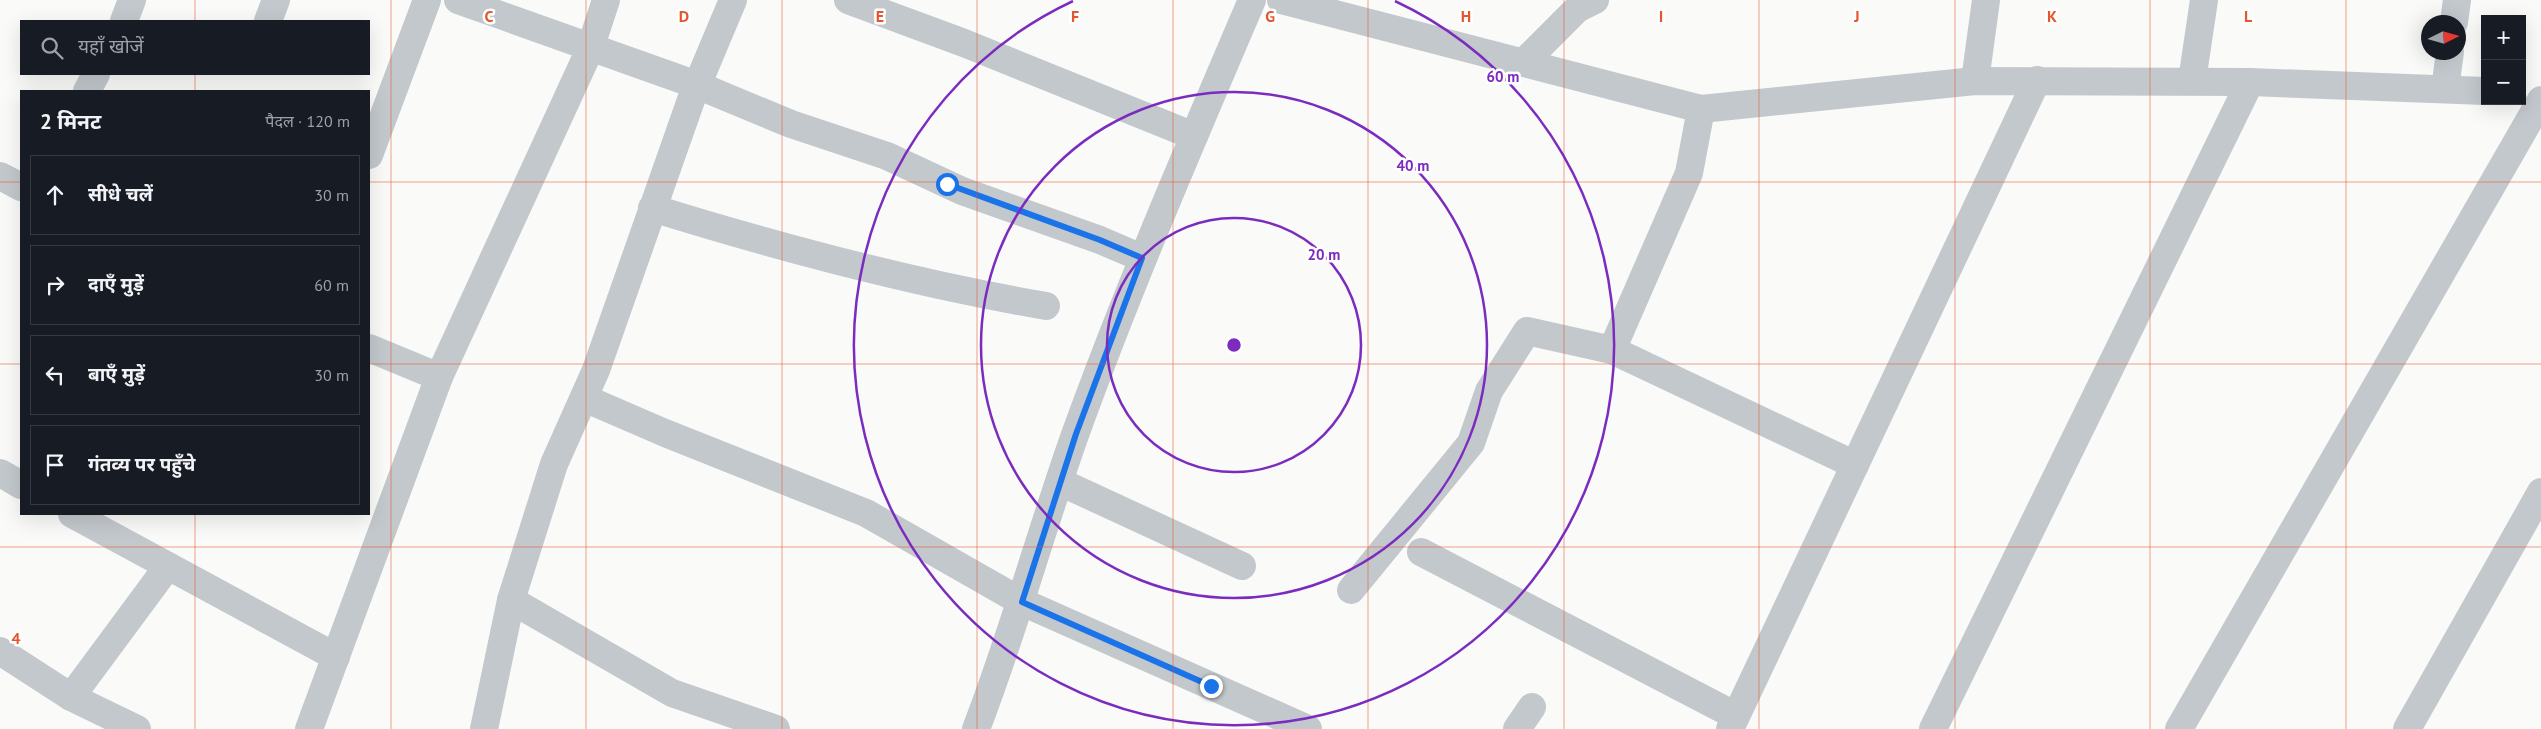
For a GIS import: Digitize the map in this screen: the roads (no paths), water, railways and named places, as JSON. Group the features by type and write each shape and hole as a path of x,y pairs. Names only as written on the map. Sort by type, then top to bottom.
{"street":[{"path":"124,20 132,0"},
{"path":"268,20 276,0"},
{"path":"370,152 427,0"},
{"path":"458,0 590,49 697,85 791,124 887,156 962,191 1100,240 1142,258"},
{"path":"309,729 440,377 590,49 606,0"},
{"path":"484,729 511,600 554,464 596,370 697,85 733,0"},
{"path":"848,0 964,43 1194,136"},
{"path":"976,729 1002,664 1076,434 1142,258 1252,0"},
{"path":"1523,63 1577,9 1595,0"},
{"path":"1975,81 1986,0"},
{"path":"2192,80 2204,0"},
{"path":"2455,15 2457,0"},
{"path":"1298,3 1701,109 1975,81 2192,80 2481,91"},
{"path":"2445,90 2449,60"},
{"path":"88,90 95,75"},
{"path":"1421,552 1733,723 2037,80"},
{"path":"1933,729 2250,82"},
{"path":"2526,93 2541,94"},
{"path":"2179,729 2541,100"},
{"path":"1612,350 1689,173 1701,109"},
{"path":"0,176 20,186"},
{"path":"652,208 746,237 879,271 991,297 1046,306"},
{"path":"1351,590 1471,442 1489,390 1527,331 1612,350 1855,466"},
{"path":"370,348 440,377"},
{"path":"584,398 665,434 866,513 1022,602 1308,729"},
{"path":"0,473 20,484"},
{"path":"1060,482 1242,566"},
{"path":"2407,729 2541,492"},
{"path":"81,516 168,566 336,657"},
{"path":"71,697 168,566"},
{"path":"511,600 672,693 776,729"},
{"path":"0,650 71,697 138,729"}]}
